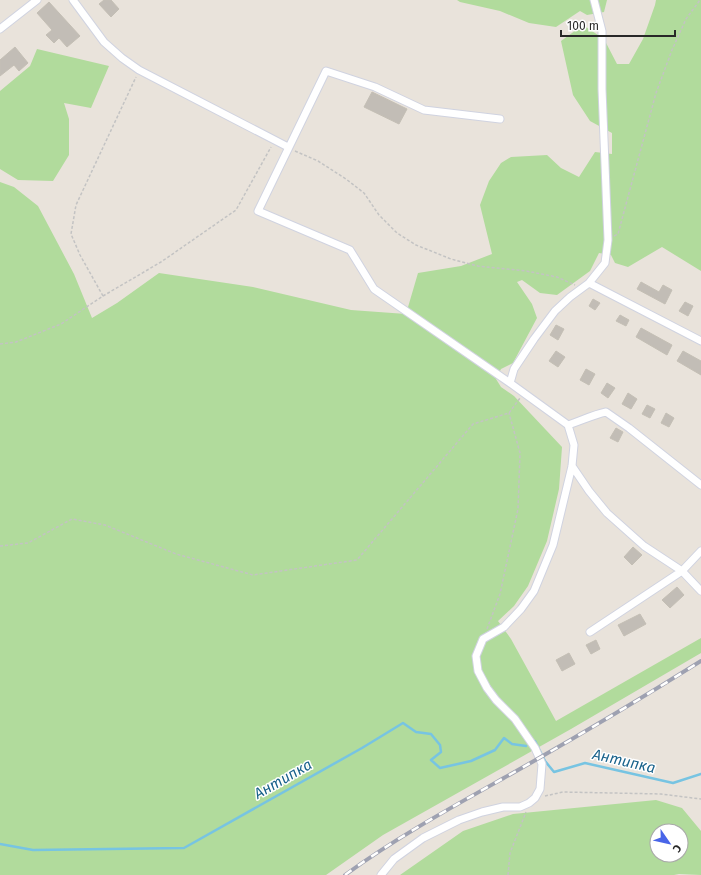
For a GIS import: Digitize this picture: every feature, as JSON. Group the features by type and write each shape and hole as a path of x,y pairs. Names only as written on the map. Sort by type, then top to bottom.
{"street":[{"path":"0,30 37,0"},
{"path":"73,0 104,42 122,58 139,70 288,147"},
{"path":"510,383 514,369 555,311 570,297 589,283 605,263 608,240 602,89 602,31 594,0"},
{"path":"381,875 394,859 423,838 459,820 482,812 502,807 520,807 532,801 540,789 542,764 535,748 515,719 496,700 478,671 476,656 483,639 504,626 521,609 534,591 553,545 572,466 574,445 568,425 374,289 350,250 258,211 326,71 375,87 424,110 500,119"},
{"path":"589,283 701,341"},
{"path":"568,425 581,421 591,415 606,412 629,428 701,486"},
{"path":"572,466 589,491 607,513 644,546 682,571 701,591"},
{"path":"590,632 682,571 701,551"}],"path":[{"path":"608,240 618,234 656,93 672,50 686,19 700,0"},
{"path":"103,296 80,255 71,234 76,205 139,70"},
{"path":"0,344 16,342 61,324 103,296 161,262 236,210 275,141"},
{"path":"288,147 318,161 346,179 364,193 397,233 416,245 451,259 478,266 526,271 557,277 582,288"},
{"path":"0,546 28,543 72,519 105,525 176,554 253,575 357,560 473,424 509,413 524,393"},
{"path":"483,639 500,594 518,509 520,453 509,413"},
{"path":"508,875 510,853 532,801 563,792 661,794 701,799"}],"green space":[{"path":"457,0 607,0 604,12 587,15 580,11 556,27 529,23 500,11"},
{"path":"656,0 701,0 701,271 662,247 628,267 615,263 611,255 599,253 590,271 557,295 540,293 522,280 517,282 532,304 537,318 513,363 501,369 496,379 501,387 514,396 562,447 559,489 547,541 528,586 514,606 498,621 511,639 556,721 701,638 701,653 571,729 383,835 326,875 0,875 0,182 14,187 38,206 74,274 92,318 117,303 159,273 253,287 351,310 406,314 418,273 461,266 492,254 480,205 489,181 501,163 511,157 547,155 561,168 579,177 595,152 612,154 612,133 590,121 573,95 561,41 583,25 604,39 617,64 629,64 643,39"},
{"path":"37,49 109,66 91,108 64,103 69,119 69,155 53,181 18,180 0,169 0,91 30,66"},
{"path":"656,800 682,808 701,831 701,875 400,875 463,831 513,814"}],"building":[{"path":"104,0 111,0 119,9 111,17 99,4"},
{"path":"49,2 80,36 67,47 59,38 54,43 46,35 52,30 37,13"},
{"path":"15,47 28,63 19,71 14,65 0,76 0,60"},
{"path":"372,92 407,109 399,124 364,107"},
{"path":"641,282 659,292 663,285 672,290 665,304 637,289"},
{"path":"593,299 600,303 595,310 589,306"},
{"path":"685,302 693,306 688,316 679,311"},
{"path":"620,315 629,320 626,326 616,321"},
{"path":"556,325 564,329 558,340 550,335"},
{"path":"641,328 672,345 667,355 636,337"},
{"path":"556,351 565,357 558,367 549,361"},
{"path":"683,351 701,361 701,375 677,361"},
{"path":"586,369 595,374 589,385 580,380"},
{"path":"607,383 615,388 608,398 601,393"},
{"path":"628,393 637,399 631,409 622,404"},
{"path":"647,405 655,409 650,418 642,414"},
{"path":"666,413 674,418 669,427 661,423"},
{"path":"616,428 623,432 618,442 610,438"},
{"path":"633,547 642,555 632,565 624,557"},
{"path":"677,587 684,595 670,608 662,600"},
{"path":"640,614 646,624 624,636 618,625"},
{"path":"596,640 600,649 591,654 586,645"},
{"path":"569,653 575,664 562,671 556,660"}],"waterway":[{"name":"Антипка","path":"0,844 33,850 184,848 362,748 403,723 416,732 431,734 440,745 441,752 431,760 440,768 471,761 495,750 504,738 512,744 526,746"},
{"name":"Антипка","path":"535,741 545,761 554,772 585,763 673,783 701,774"}],"railway":[{"path":"345,875 426,822 583,733 701,661"}]}
